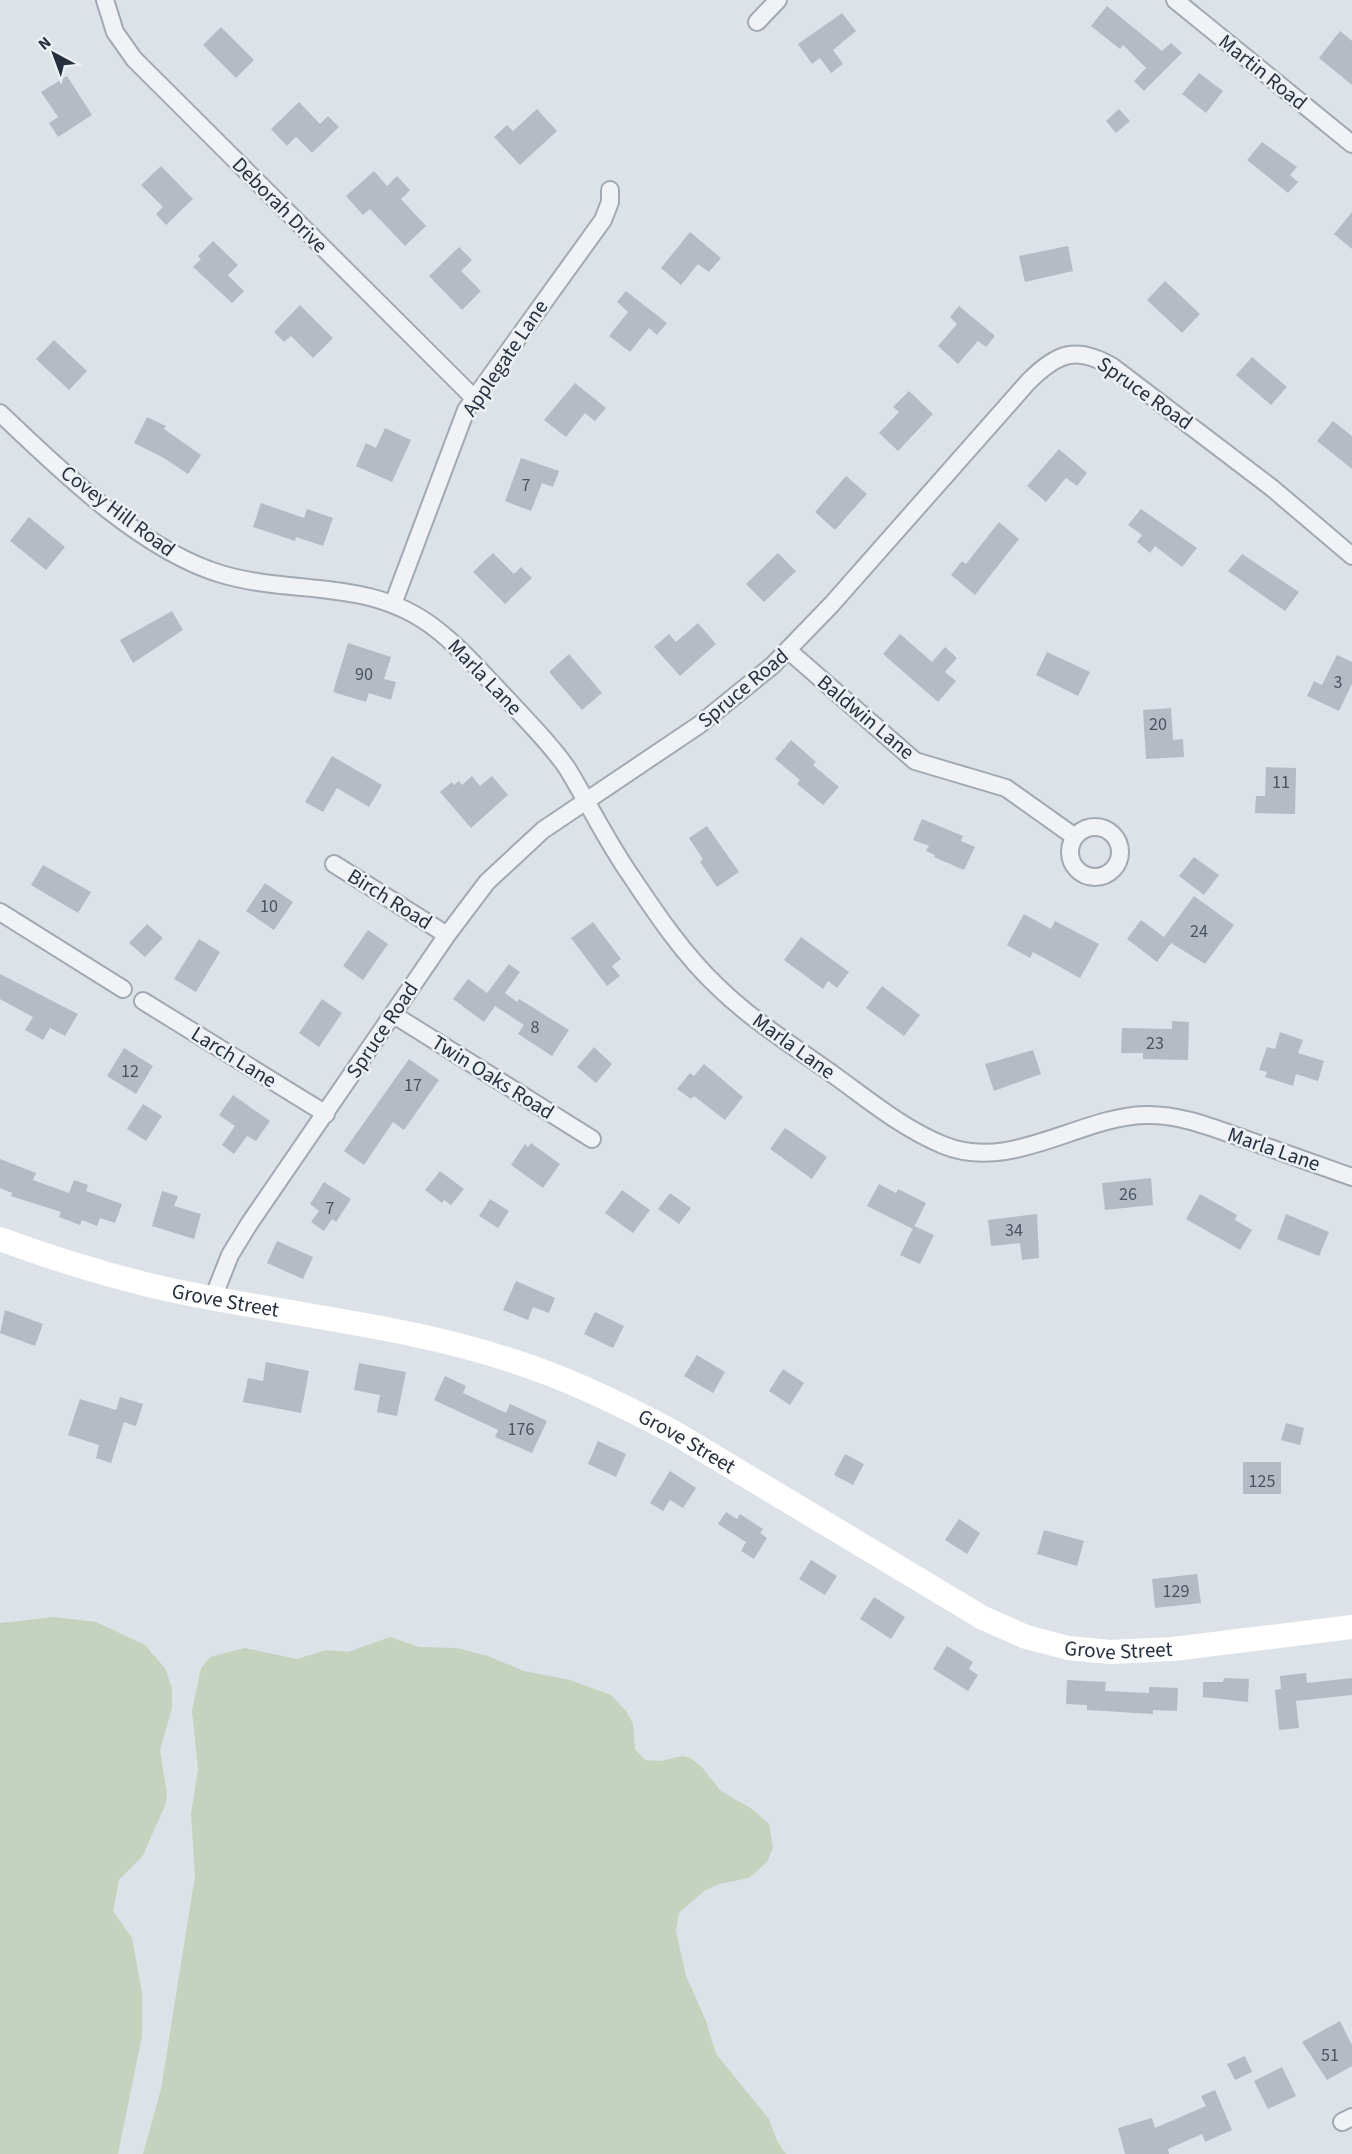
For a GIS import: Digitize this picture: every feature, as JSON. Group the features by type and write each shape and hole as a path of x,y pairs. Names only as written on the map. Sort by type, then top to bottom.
{"main road":[{"name":"Grove Street","path":"0,1239 107,1274 213,1298 396,1330 512,1360 574,1384 675,1433 983,1618 1026,1636 1085,1650 1135,1652 1352,1627"}],"street":[{"name":"Deborah Drive","path":"105,0 115,32 134,59 473,397"},
{"path":"757,22 778,0"},
{"name":"Martin Road","path":"1174,0 1352,144"},
{"name":"Applegate Lane","path":"393,604 453,441 473,397 599,225 608,208 610,190"},
{"name":"Spruce Road","path":"213,1298 230,1255 249,1224 477,893 531,840 699,724 789,651 1028,382 1051,362 1070,353 1096,357 1113,367 1272,488 1352,556"},
{"name":"Covey Hill Road","path":"0,413 81,486 139,531 192,564 244,580 352,591 393,604"},
{"name":"Marla Lane","path":"393,604 432,625 471,660 553,750 657,914 713,982 737,1004 894,1118 928,1138 953,1149 990,1152 1037,1143 1110,1118 1150,1114 1167,1116 1214,1128 1352,1177"},
{"name":"Baldwin Lane","path":"789,651 915,761 1006,788 1075,837"},
{"name":"Birch Road","path":"334,864 447,935"},
{"path":"0,912 123,988"},
{"name":"Larch Lane","path":"143,1001 326,1114"},
{"name":"Twin Oaks Road","path":"394,1015 592,1139"}],"green space":[{"path":"54,1617 96,1622 145,1645 165,1668 172,1688 172,1708 160,1750 167,1795 165,1806 142,1857 119,1880 113,1911 132,1938 142,1992 142,2036 118,2154 0,2154 0,1623"},
{"path":"390,1637 419,1647 457,1648 488,1656 524,1671 570,1680 611,1695 626,1711 633,1724 635,1749 645,1760 660,1761 683,1756 690,1758 701,1766 721,1791 752,1809 769,1824 773,1848 767,1862 749,1878 719,1884 704,1891 679,1913 676,1931 686,1976 706,2021 716,2054 769,2119 777,2141 786,2154 143,2154 161,2089 195,1876 191,1814 198,1769 192,1711 201,1668 210,1657 245,1648 297,1659 326,1650 348,1652"}],"building":[{"path":"1107,6 1162,51 1171,43 1182,53 1144,91 1134,81 1146,68 1123,45 1120,49 1091,26"},
{"path":"842,13 856,31 833,50 843,64 831,73 820,58 812,64 798,44"},
{"path":"221,27 254,60 236,78 203,45"},
{"path":"1340,31 1352,41 1352,85 1319,58"},
{"path":"1199,73 1223,91 1206,113 1182,94"},
{"path":"67,76 92,115 58,137 49,123 58,117 41,92"},
{"path":"299,102 320,124 328,116 339,127 312,153 296,137 287,146 271,129"},
{"path":"537,109 557,131 520,165 494,137 507,125 513,131"},
{"path":"1119,109 1130,121 1116,133 1106,121"},
{"path":"1262,142 1297,167 1290,175 1298,182 1288,193 1247,160"},
{"path":"161,166 193,199 166,225 156,214 163,207 141,185"},
{"path":"374,171 387,186 397,176 410,190 401,199 426,226 405,246 370,209 363,215 346,196"},
{"path":"1352,212 1352,249 1334,234"},
{"path":"690,232 721,258 709,272 698,264 681,285 661,268"},
{"path":"213,241 238,265 228,275 244,291 232,303 193,267 201,259 198,256"},
{"path":"1068,246 1073,271 1025,282 1019,256"},
{"path":"459,247 472,260 461,271 481,291 462,310 429,276"},
{"path":"1165,281 1200,314 1182,333 1147,300"},
{"path":"626,291 667,323 657,335 649,328 630,352 609,336 628,312 617,302"},
{"path":"300,305 333,338 313,358 291,336 284,342 274,332"},
{"path":"959,306 995,336 986,347 978,341 958,364 938,346 957,324 950,317"},
{"path":"54,340 87,371 69,390 36,359"},
{"path":"1252,357 1287,387 1271,405 1236,375"},
{"path":"575,383 606,408 595,421 585,413 566,437 544,420"},
{"path":"909,391 933,414 898,451 879,433 899,412 893,407"},
{"path":"147,417 166,426 164,429 201,455 188,474 164,458 134,443"},
{"path":"1333,421 1352,436 1352,469 1317,441"},
{"path":"385,428 411,440 392,482 356,466 366,443 376,448"},
{"path":"1059,449 1087,473 1077,486 1066,478 1046,502 1027,486"},
{"path":"521,458 559,471 553,487 542,483 531,511 505,501"},
{"path":"846,476 867,494 835,530 815,512"},
{"path":"261,503 304,518 307,509 333,518 323,546 296,537 295,541 253,527"},
{"path":"1141,509 1197,548 1182,567 1155,546 1150,553 1137,542 1142,535 1128,525"},
{"path":"29,517 65,547 46,570 10,541"},
{"path":"999,522 1019,539 975,595 951,575 962,561 966,564"},
{"path":"493,553 514,574 521,567 532,578 505,604 473,572"},
{"path":"778,553 796,571 764,602 746,584"},
{"path":"1242,554 1299,592 1285,611 1228,571"},
{"path":"172,611 183,630 133,663 120,640"},
{"path":"698,623 716,644 680,676 654,647 669,634 676,642"},
{"path":"900,634 932,662 945,647 957,658 945,672 956,681 938,702 883,654"},
{"path":"348,643 391,657 384,679 396,682 391,700 369,693 366,702 333,692"},
{"path":"1047,652 1090,672 1078,696 1036,675"},
{"path":"569,654 602,693 582,710 549,672"},
{"path":"1337,655 1352,662 1352,684 1339,711 1307,696 1314,681 1322,685"},
{"path":"1171,708 1173,740 1183,739 1184,757 1146,759 1143,710"},
{"path":"791,740 816,762 813,765 839,787 823,805 797,784 800,780 775,759"},
{"path":"332,756 382,785 369,807 337,788 323,812 305,802"},
{"path":"1266,767 1296,768 1295,814 1255,813 1256,796 1265,796"},
{"path":"472,776 480,786 492,776 508,795 471,828 440,792 452,782 454,785 459,781 462,785"},
{"path":"922,819 963,836 961,841 975,847 964,870 934,857 935,855 926,851 929,846 913,840"},
{"path":"707,826 739,872 717,887 700,862 703,859 689,838"},
{"path":"1194,857 1219,875 1204,895 1179,876"},
{"path":"43,865 91,892 78,913 31,885"},
{"path":"265,883 293,902 274,930 246,911"},
{"path":"1194,896 1234,925 1205,964 1171,943 1157,962 1127,939 1141,920 1164,937"},
{"path":"1024,914 1051,929 1055,921 1099,944 1080,978 1033,952 1030,958 1007,945"},
{"path":"593,922 621,959 612,966 620,976 607,986 571,938"},
{"path":"147,924 163,938 145,957 129,943"},
{"path":"368,930 388,944 363,980 343,966"},
{"path":"801,937 849,972 837,988 828,981 823,989 784,960"},
{"path":"199,939 220,952 196,992 174,979"},
{"path":"509,964 520,972 505,993 517,1002 519,999 569,1030 552,1056 518,1034 524,1025 495,1006 484,1022 453,999 468,979 487,993"},
{"path":"0,974 78,1014 65,1036 50,1028 43,1040 25,1030 33,1017 0,999"},
{"path":"882,986 920,1015 904,1036 866,1008"},
{"path":"322,999 342,1013 319,1047 299,1033"},
{"path":"1172,1021 1189,1022 1188,1060 1143,1059 1143,1053 1121,1053 1122,1028 1172,1029"},
{"path":"1280,1032 1303,1040 1298,1053 1324,1061 1318,1081 1296,1074 1293,1086 1265,1077 1267,1072 1259,1070 1267,1047 1275,1049"},
{"path":"594,1047 612,1064 596,1083 577,1067"},
{"path":"124,1048 153,1066 136,1094 107,1076"},
{"path":"1033,1050 1041,1074 994,1091 985,1064"},
{"path":"409,1059 439,1080 404,1130 393,1122 364,1165 344,1151"},
{"path":"704,1064 743,1097 725,1120 694,1096 691,1099 677,1089 690,1073 694,1076"},
{"path":"233,1095 270,1121 256,1141 247,1136 234,1154 222,1145 235,1126 219,1115"},
{"path":"143,1104 162,1116 146,1141 127,1129"},
{"path":"785,1128 827,1157 812,1179 770,1149"},
{"path":"531,1143 560,1164 543,1188 511,1165 525,1144 528,1147"},
{"path":"0,1159 36,1173 33,1180 69,1193 74,1180 88,1185 86,1191 122,1204 115,1223 100,1218 97,1226 82,1220 80,1225 59,1217 61,1212 11,1196 12,1193 0,1188"},
{"path":"440,1171 464,1189 451,1205 444,1200 442,1203 425,1190"},
{"path":"1151,1178 1153,1205 1105,1210 1102,1183"},
{"path":"324,1182 351,1199 336,1222 332,1219 324,1231 311,1222 319,1211 310,1204"},
{"path":"879,1184 896,1193 898,1189 926,1203 913,1229 867,1206"},
{"path":"622,1190 650,1210 633,1233 605,1213"},
{"path":"162,1191 178,1196 174,1206 201,1214 194,1239 152,1226"},
{"path":"670,1193 691,1208 679,1224 658,1209"},
{"path":"1200,1194 1237,1215 1235,1220 1252,1230 1240,1250 1186,1219"},
{"path":"490,1199 509,1211 498,1228 479,1216"},
{"path":"1037,1214 1039,1258 1022,1260 1020,1243 991,1246 988,1220"},
{"path":"1286,1214 1329,1232 1319,1256 1277,1239"},
{"path":"914,1226 934,1235 920,1264 900,1255"},
{"path":"277,1241 313,1257 303,1279 267,1263"},
{"path":"516,1281 555,1298 549,1313 533,1307 528,1320 503,1310"},
{"path":"5,1310 43,1324 35,1346 0,1333"},
{"path":"595,1312 624,1326 613,1348 584,1334"},
{"path":"697,1355 725,1372 713,1393 684,1376"},
{"path":"266,1362 309,1371 301,1413 243,1402 248,1378 263,1381"},
{"path":"359,1363 406,1372 397,1416 377,1412 380,1395 354,1390"},
{"path":"783,1369 804,1383 790,1405 769,1391"},
{"path":"445,1376 466,1386 463,1393 506,1413 510,1404 547,1421 532,1453 495,1437 498,1430 434,1400"},
{"path":"120,1397 143,1404 136,1426 124,1422 111,1463 96,1458 99,1445 68,1435 80,1399 116,1410"},
{"path":"1286,1423 1304,1428 1300,1445 1281,1440"},
{"path":"598,1441 626,1454 616,1477 588,1464"},
{"path":"845,1454 864,1464 853,1485 834,1475"},
{"path":"1243,1462 1281,1462 1281,1494 1243,1494"},
{"path":"670,1471 696,1488 683,1508 670,1500 663,1511 650,1503"},
{"path":"726,1512 737,1519 740,1514 763,1529 760,1533 767,1538 754,1559 741,1551 746,1542 718,1524"},
{"path":"959,1519 980,1533 967,1554 945,1540"},
{"path":"1044,1530 1084,1541 1077,1566 1037,1554"},
{"path":"811,1560 837,1576 825,1595 799,1579"},
{"path":"1197,1574 1201,1603 1155,1608 1152,1579"},
{"path":"874,1597 905,1617 891,1639 860,1619"},
{"path":"947,1646 973,1662 969,1669 978,1675 968,1691 933,1669"},
{"path":"1306,1673 1307,1683 1352,1678 1352,1695 1296,1701 1299,1728 1279,1730 1275,1690 1281,1689 1280,1676"},
{"path":"1224,1678 1249,1679 1248,1702 1203,1697 1203,1682 1223,1682"},
{"path":"1067,1680 1106,1682 1105,1691 1149,1693 1149,1687 1178,1688 1177,1711 1153,1710 1153,1714 1087,1710 1087,1705 1066,1704"},
{"path":"1340,2021 1352,2045 1352,2066 1327,2080 1302,2042"},
{"path":"1245,2056 1252,2072 1235,2080 1227,2064"},
{"path":"1282,2067 1296,2096 1268,2109 1254,2081"},
{"path":"1215,2090 1232,2130 1205,2142 1202,2134 1168,2149 1169,2154 1125,2154 1118,2128 1152,2118 1155,2128 1206,2106 1201,2096"}]}
